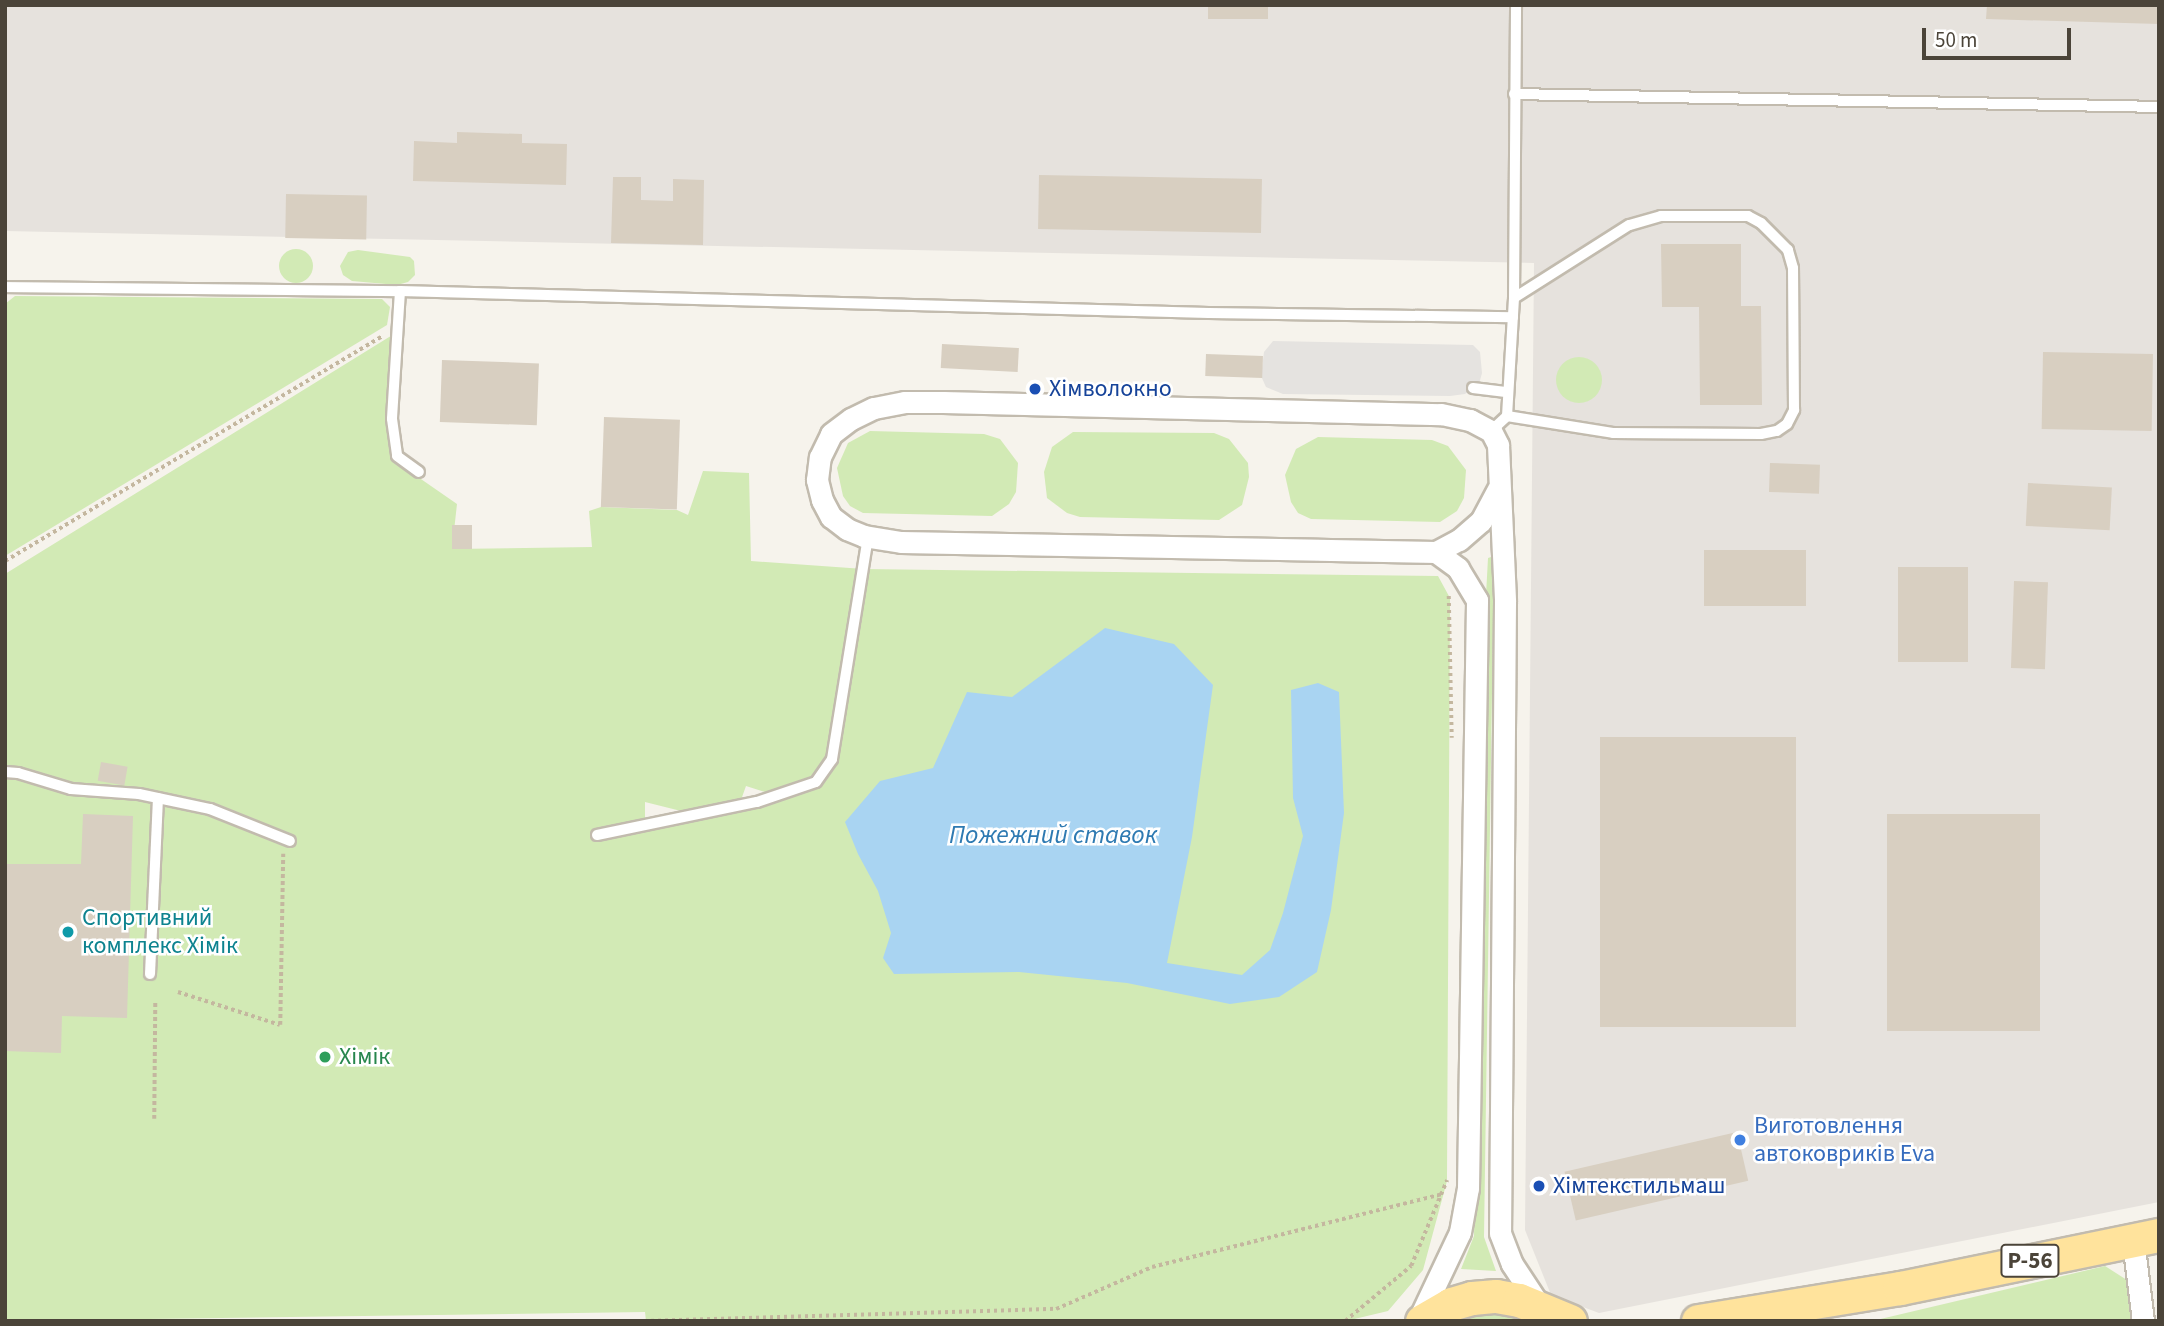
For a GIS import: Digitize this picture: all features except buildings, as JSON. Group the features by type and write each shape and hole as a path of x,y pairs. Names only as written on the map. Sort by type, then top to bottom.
{"main road":[{"name":"Р-56","path":"1698,1321 1900,1288 2146,1237"},
{"name":"Р-56","path":"1802,1321 1900,1288"},
{"path":"1420,1321 1451,1304 1472,1298 1507,1298 1555,1317"}],"street":[{"path":"1499,487 1482,522 1459,540 1436,552 929,542 869,537 847,529 831,517 822,500 817,480 820,457 831,433 850,419 874,408 905,402 1441,414 1469,420 1491,431 1498,444 1505,602 1500,1233 1512,1264 1555,1317"},
{"path":"1420,1321 1460,1232 1468,1188 1477,600 1458,568 1436,552"},
{"path":"2143,1321 2146,1237"}],"lane":[{"path":"1491,431 1507,416 1513,317 1516,5"},
{"path":"1514,94 2159,107"},
{"path":"1507,416 1613,433 1761,434 1777,431 1787,424 1794,410 1793,268 1788,250 1760,223 1748,216 1661,216 1629,225 1514,298"},
{"path":"5,287 400,291 1181,313 1513,317"},
{"path":"400,291 392,419 397,456 419,472"},
{"path":"1473,388 1508,392"},
{"path":"597,835 757,802 816,782 832,759 869,537"},
{"path":"5,772 18,773 71,789 158,798 211,809 287,840"},
{"path":"150,974 158,798"}],"path":[{"path":"5,561 385,334 397,319"},
{"path":"1444,587 1450,598 1452,746"},
{"path":"178,992 280,1025 287,840"},
{"path":"154,1119 155,1002"},
{"path":"1345,1321 1411,1266 1447,1181 1447,1167"},
{"path":"644,1321 1056,1309 1152,1267 1442,1194"}],"shaded area":[{"path":"5,5 2159,5 2159,1202 1599,1313 1551,1295 1525,1230 1534,263 5,231"},
{"path":"1273,341 1473,345 1480,352 1482,373 1479,384 1465,394 1450,396 1283,394 1266,387 1261,376 1264,352"}],"green space":[{"path":"296,249 308,254 313,266 308,278 296,283 284,278 279,266 284,254"},
{"path":"358,250 410,257 414,261 415,275 408,282 397,285 352,281 343,275 340,266 348,252"},
{"path":"15,296 382,299 390,307 387,325 5,556 5,304"},
{"path":"394,334 388,417 392,459 457,504 452,549 592,547 589,511 601,507 677,510 688,515 703,471 749,473 751,561 864,569 1438,576 1450,598 1447,1181 1423,1270 1388,1311 1346,1321 646,1321 645,1312 5,1321 5,574","holes":["829,761 815,782 645,825 645,802 685,812 741,800 746,786 765,792 808,780"]},
{"path":"1579,357 1596,363 1602,380 1596,397 1579,403 1562,397 1556,380 1562,363"},
{"path":"870,431 984,434 1000,439 1018,463 1016,492 1009,504 992,516 863,513 850,506 843,496 837,468 848,443"},
{"path":"1073,432 1214,433 1229,439 1248,463 1249,477 1242,505 1219,520 1080,517 1067,513 1047,498 1044,472 1052,447"},
{"path":"1318,437 1432,440 1448,446 1466,470 1464,498 1457,511 1440,522 1311,519 1298,513 1291,502 1285,475 1296,449"},
{"path":"1494,556 1484,1237 1496,1271 1461,1269 1474,1236 1486,595 1488,558"},
{"path":"2105,1266 2130,1282 2134,1321 1872,1321"},
{"path":"1492,1309 1533,1321 1448,1321"}],"water":[{"name":"Пожежний ставок","path":"1105,628 1174,644 1213,685 1192,837 1167,963 1242,975 1270,950 1283,913 1303,836 1293,798 1291,690 1318,683 1339,692 1344,813 1331,910 1317,972 1279,997 1230,1004 1127,983 1019,972 894,974 883,958 891,933 878,891 845,822 880,781 933,768 967,692 1012,697"}],"place":[{"name":"Хімволокно","path":"1035,389"},
{"name":"Спортивний комплекс Хімік","path":"68,932"},
{"name":"Хімік","path":"325,1057"},
{"name":"Виготовлення автоковриків Eva","path":"1740,1140"},
{"name":"Хімтекстильмаш","path":"1539,1186"}]}
